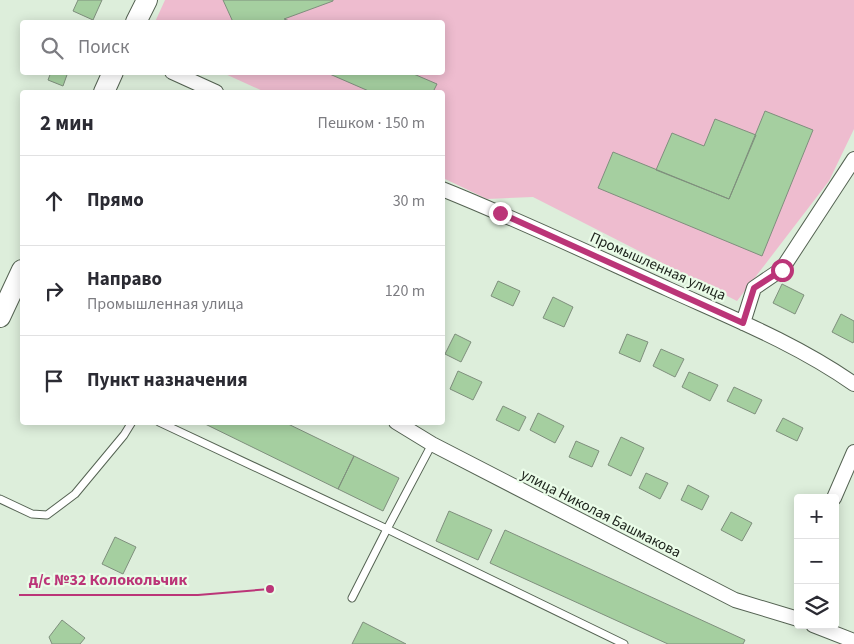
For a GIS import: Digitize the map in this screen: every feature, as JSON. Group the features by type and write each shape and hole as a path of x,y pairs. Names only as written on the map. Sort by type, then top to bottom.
{"street":[{"path":"137,20 147,0"},
{"path":"105,90 112,75"},
{"path":"179,75 212,90"},
{"path":"743,323 754,288 782,270 854,159"},
{"name":"Промышленная улица","path":"445,190 500,213 743,323 825,364 854,384"},
{"path":"0,317 20,274"},
{"name":"улица Николая Башмакова","path":"401,425 432,444 735,600 794,615"},
{"path":"836,494 854,452"},
{"path":"824,629 854,641"}],"lane":[{"path":"0,498 32,514 47,515 74,494 124,435 130,425"},
{"path":"165,425 387,529 624,644"},
{"path":"352,598 432,444"}],"shaded area":[{"path":"165,0 854,0 854,129 829,181 737,301 533,197 487,199 445,179 445,90 261,90 227,75 445,75 445,20 156,20"}],"building":[{"path":"78,0 102,0 93,20 73,11"},
{"path":"223,0 333,0 284,19 287,20 232,20"},
{"path":"50,75 67,75 63,86 48,80"},
{"path":"332,75 416,75 437,84 434,90 366,90"},
{"path":"765,111 813,130 762,256 598,188 613,152 729,199"},
{"path":"715,119 756,135 729,199 656,170 672,133 704,146"},
{"path":"498,281 520,291 513,306 491,296"},
{"path":"782,284 804,295 795,314 773,303"},
{"path":"553,297 573,307 564,327 543,318"},
{"path":"841,314 854,321 853,343 832,332"},
{"path":"455,334 471,342 461,362 445,354"},
{"path":"627,334 648,342 640,362 619,353"},
{"path":"661,349 684,359 675,377 653,366"},
{"path":"458,371 482,382 473,400 450,389"},
{"path":"689,372 718,385 710,401 682,387"},
{"path":"734,387 762,400 755,414 727,401"},
{"path":"503,406 526,417 519,431 496,420"},
{"path":"538,413 564,426 555,443 530,430"},
{"path":"783,418 803,428 797,441 776,431"},
{"path":"207,425 290,425 354,456 338,489"},
{"path":"621,437 644,448 631,476 608,465"},
{"path":"576,441 599,451 592,467 569,457"},
{"path":"354,456 399,478 383,511 338,489"},
{"path":"646,473 668,483 660,499 639,488"},
{"path":"688,485 709,496 702,510 681,500"},
{"path":"449,511 492,530 478,560 436,541"},
{"path":"731,512 752,523 742,541 721,530"},
{"path":"505,530 745,640 743,644 668,644 490,563"},
{"path":"115,537 136,547 123,574 102,564"},
{"path":"62,620 85,638 80,644 52,644 49,637"},
{"path":"363,622 406,644 352,644"}],"place":[{"name":"д/с №32 Колокольчик","path":"270,589"}],"route":[{"path":"500,213 743,323 754,288 782,270"}]}
